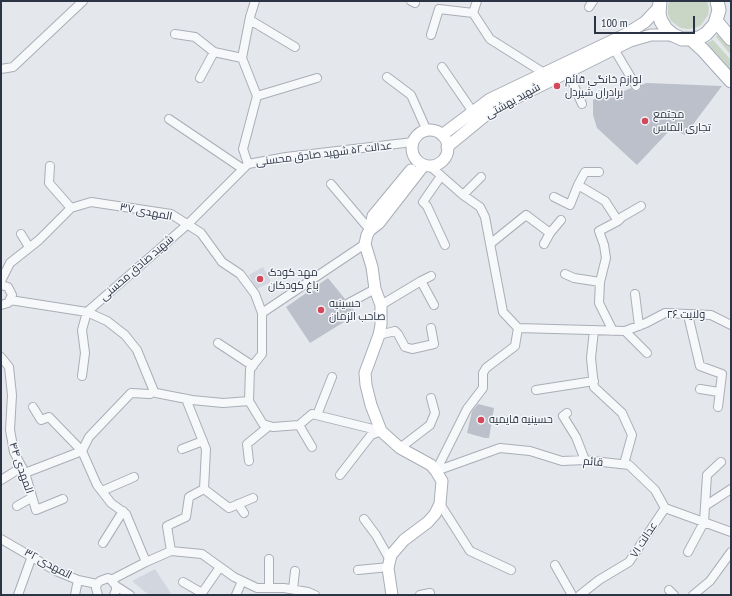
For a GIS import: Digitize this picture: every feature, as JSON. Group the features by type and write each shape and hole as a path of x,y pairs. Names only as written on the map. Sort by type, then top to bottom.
{"main road":[{"path":"660,4 661,21 666,29 673,35 682,39 691,39 699,38 711,29 716,21 719,10 717,1"},
{"name":"شهید بهشتی","path":"442,136 490,99 626,34 645,22 660,4"},
{"path":"716,21 731,39"},
{"name":"شهید بهشتی","path":"448,146 492,110 630,41 651,35 673,35"},
{"path":"691,39 731,81"},
{"path":"427,131 433,131 442,136 448,146 445,158 436,165 424,164 414,156 412,149 413,142 418,134 427,131"},
{"path":"392,595 389,563 391,555 404,540 428,522 435,514 440,504 442,482 431,465 400,448 381,431 369,398 365,373 379,335 381,325 381,305 375,289 372,267 365,244 374,216 424,164"}],"street":[{"path":"1,69 13,67 83,1"},
{"path":"245,166 243,149 257,96 242,58 255,1"},
{"path":"473,13 477,1"},
{"path":"431,35 439,10 473,13"},
{"path":"473,13 490,39 544,74"},
{"path":"250,20 295,47"},
{"path":"175,34 195,37 214,52 242,58"},
{"path":"614,49 636,86"},
{"path":"200,78 214,52"},
{"path":"442,67 473,112"},
{"path":"568,72 582,104"},
{"path":"387,77 410,95 427,131"},
{"path":"257,96 317,78"},
{"path":"169,119 245,166"},
{"name":"عدالت ۵۲ شهید صادق محسنی","path":"188,224 245,166 286,157 413,142"},
{"path":"424,164 480,207 485,218 503,312 518,328 515,346 486,368 483,373 483,388 467,409 436,471"},
{"path":"50,166 50,183 71,208"},
{"path":"554,197 570,205 585,172 599,172"},
{"path":"441,176 423,202 427,206 445,245"},
{"path":"463,195 481,176"},
{"path":"331,184 370,230"},
{"path":"578,185 605,201 618,221"},
{"name":"المهدی ۳۷","path":"1,281 10,263 39,240 71,208 91,202 171,214 201,233 222,262 240,274 255,294 262,313 262,354 253,366"},
{"path":"613,331 599,303 600,282 606,258 604,245 599,231 641,206"},
{"path":"490,244 526,215 550,233"},
{"path":"544,244 550,233 561,220"},
{"name":"شهید صادق محسنی","path":"87,312 188,224"},
{"path":"21,234 29,247"},
{"path":"262,313 365,244"},
{"path":"565,274 574,278 600,282"},
{"path":"381,305 431,276"},
{"path":"421,281 434,305"},
{"path":"1,285 5,285 10,289 12,295 6,304 1,305"},
{"path":"347,304 375,289"},
{"path":"635,294 639,326"},
{"path":"10,300 87,312 107,321 125,335 137,350 153,392"},
{"path":"82,376 85,353 82,330 87,312"},
{"name":"ولایت ۲۶","path":"518,328 625,331 665,313 711,316 731,325"},
{"path":"688,315 700,366 722,374 718,407"},
{"path":"379,335 394,330 405,347 412,349 434,344 431,328"},
{"path":"594,330 590,358 594,387 622,413 632,435 624,464"},
{"path":"625,331 647,353"},
{"path":"218,343 253,366 250,369 249,401 263,424 273,427 299,425 312,414 381,431"},
{"name":"المهدی ۴۴","path":"1,356 9,367 12,395 10,430 14,452 24,470 36,510 63,499"},
{"path":"316,415 332,377"},
{"path":"536,390 594,381"},
{"path":"700,389 720,392"},
{"path":"1,480 24,470 82,451 89,437 131,393 153,392 222,404 249,401"},
{"path":"186,398 206,449 204,489"},
{"path":"400,448 430,425 435,413 431,398"},
{"path":"33,407 40,420 49,417 82,451 97,485 111,503 126,514 146,562"},
{"path":"567,413 563,416 576,437 585,460"},
{"path":"299,425 312,447"},
{"path":"249,461 247,444 269,426"},
{"path":"340,475 371,435 381,431"},
{"path":"182,449 202,441"},
{"name":"قائم","path":"436,471 500,448 530,451 562,461 585,460 624,464 629,465 655,490 665,508"},
{"path":"688,552 704,522 707,475 721,462"},
{"path":"102,491 134,478"},
{"path":"204,489 229,508 253,498"},
{"path":"170,551 167,526 186,517 189,497 204,489"},
{"path":"705,506 731,489"},
{"path":"17,506 32,498"},
{"path":"238,504 244,513"},
{"path":"440,504 470,551 511,570"},
{"path":"665,508 731,532"},
{"name":"عدالت ۷۱","path":"580,595 599,580 629,562 665,508"},
{"path":"103,543 123,511"},
{"path":"358,570 389,563 376,535 364,519"},
{"name":"المهدی ۳۲","path":"1,539 56,571 78,580 97,584"},
{"path":"114,583 146,562 170,551 202,554 242,581 257,588 292,589 310,594"},
{"path":"693,595 710,581 731,552"},
{"path":"18,595 32,556"},
{"path":"269,588 270,559"},
{"path":"555,566 572,595"},
{"path":"183,582 202,593 220,567"},
{"path":"292,589 295,571"},
{"path":"98,595 96,588 97,584 103,579 114,583 130,595"},
{"path":"75,595 78,580"},
{"path":"236,595 242,581"},
{"path":"114,583 116,590 114,595"},
{"path":"420,595 430,593"}],"shaded area":[{"name":"مهد کودک باغ کودکان","path":"263,267 271,282 257,289 249,275"},
{"path":"155,569 172,595 149,595 132,581"}],"green space":[{"path":"670,1 707,1 709,8 708,15 701,25 695,28 681,28 671,21 668,14 668,5"},
{"path":"719,32 731,45 731,55 716,37"},
{"path":"713,40 731,60 731,71 707,43"}],"building":[{"name":"مجتمع تجاری الماس","path":"647,83 722,86 685,135 671,129 637,165 597,128 593,115 593,100 604,95 606,99 631,88 634,91 638,91 641,88 641,85"},
{"name":"حسینیه صاحب الزمان","path":"328,278 345,299 342,301 342,307 346,309 352,308 357,314 310,343 286,307"},
{"name":"حسینیه قایمیه","path":"478,404 494,408 489,438 467,433 472,411"}],"place":[{"name":"لوازم خانگی قائم برادران شیردل","path":"557,86"},
{"name":"مجتمع تجاری الماس","path":"645,121"},
{"name":"مهد کودک باغ کودکان","path":"260,279"},
{"name":"حسینیه صاحب الزمان","path":"321,310"},
{"name":"حسینیه قایمیه","path":"481,420"}]}
